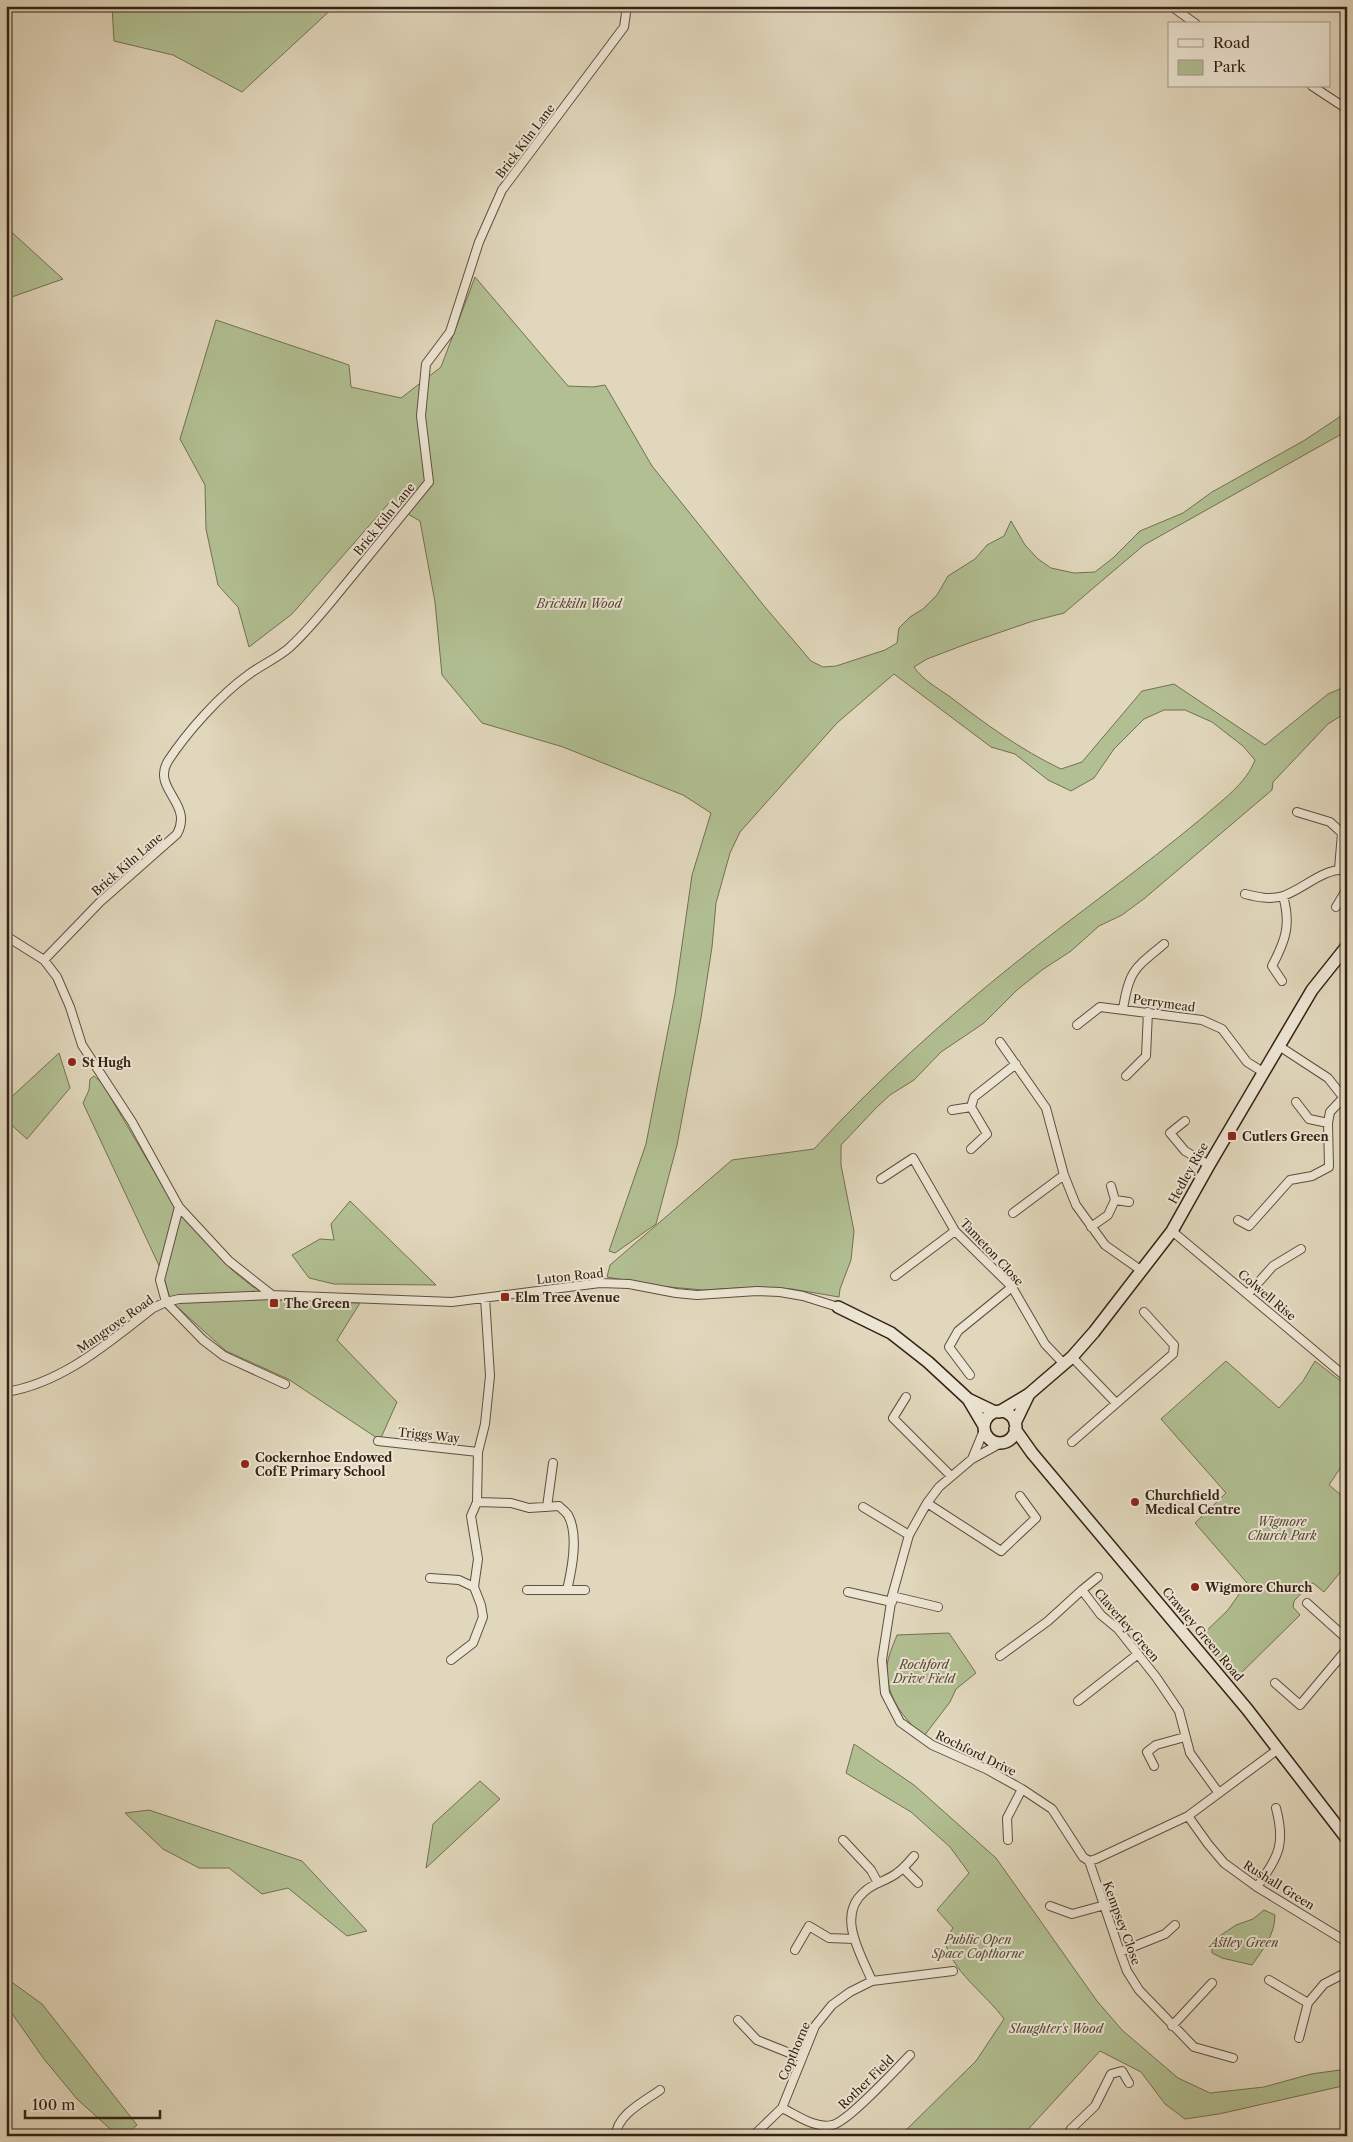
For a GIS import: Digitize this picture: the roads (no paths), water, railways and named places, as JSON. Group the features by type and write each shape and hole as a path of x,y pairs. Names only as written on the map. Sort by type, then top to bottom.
{"street":[{"name":"Brick Kiln Lane","path":"44,960 100,902 177,834 182,821 182,814 166,785 164,770 168,761 192,731 214,704 237,683 266,666 289,648 316,621 429,482 421,416 426,364 450,332 480,242 502,190 624,26 627,6"},
{"path":"1171,6 1193,22"},
{"path":"1315,88 1347,109"},
{"path":"1244,894 1264,898 1283,896 1311,880 1343,869 1344,831 1330,822 1297,812"},
{"path":"1336,907 1345,892 1347,880"},
{"path":"1282,981 1272,966 1284,943 1288,914 1283,896"},
{"path":"6,936 44,960 64,991 82,1045 132,1122 179,1207 229,1261 272,1295"},
{"path":"1123,1009 1127,983 1137,966 1164,944"},
{"name":"Hedley Rise","path":"997,1412 1029,1394 1068,1361 1094,1332 1142,1271 1172,1231 1208,1165 1312,990 1347,946"},
{"name":"Perrymead","path":"1077,1025 1100,1007 1202,1020 1222,1029 1247,1062 1263,1072"},
{"path":"1126,1076 1146,1056 1148,1012"},
{"path":"1000,1042 1046,1108 1064,1175 1076,1205 1106,1245 1142,1271"},
{"path":"1238,1220 1249,1226 1290,1180 1312,1176 1329,1167 1328,1123 1330,1112 1345,1099 1328,1078 1279,1046"},
{"path":"971,1149 987,1134 971,1107 974,1097 1016,1064"},
{"path":"1296,1102 1308,1118 1328,1123"},
{"path":"952,1110 971,1107"},
{"path":"1185,1121 1170,1133 1185,1151 1208,1165"},
{"name":"Tameton Close","path":"881,1179 912,1158 955,1231 1012,1287 1045,1344 1068,1361 1116,1403"},
{"path":"1013,1213 1064,1175"},
{"path":"1091,1227 1108,1214 1115,1200 1111,1186"},
{"path":"1115,1200 1129,1202"},
{"path":"179,1207 160,1280 166,1302 203,1340 224,1356 284,1384"},
{"path":"895,1276 955,1231"},
{"name":"Colwell Rise","path":"1172,1231 1347,1378"},
{"path":"1248,1294 1273,1266 1301,1248"},
{"name":"Luton Road","path":"272,1295 452,1302 600,1283 629,1284 676,1294 780,1292 803,1296 838,1307"},
{"path":"970,1375 949,1347 958,1331 1012,1287"},
{"name":"Mangrove Road","path":"6,1392 22,1389 71,1368 153,1308 166,1302 180,1299 272,1295"},
{"path":"451,1660 473,1643 483,1617 481,1605 474,1587 478,1559 471,1516 477,1502 478,1452 485,1424 490,1376 485,1298"},
{"path":"838,1307 892,1333 928,1362 968,1399 992,1441 1002,1443 1012,1437 1015,1426 1009,1415 997,1412 968,1399"},
{"path":"1072,1442 1172,1354 1174,1345 1144,1312"},
{"name":"Hedley Rise","path":"1015,1426 1029,1394"},
{"path":"906,1397 893,1418 951,1476"},
{"path":"984,1428 988,1416 997,1412"},
{"name":"Crawley Green Road","path":"1015,1426 1032,1453 1247,1709 1347,1839"},
{"name":"Rochford Drive","path":"972,1459 984,1428"},
{"name":"Triggs Way","path":"378,1441 478,1452"},
{"name":"Crawley Green Road","path":"1002,1443 1032,1453"},
{"name":"Rochford Drive","path":"1002,1443 972,1459 951,1476 927,1503 909,1535 892,1599 882,1660 885,1693 900,1722 932,1745 986,1769 1022,1789 1052,1810 1083,1857 1089,1861"},
{"path":"547,1507 554,1464"},
{"path":"927,1503 1001,1551 1036,1518 1020,1496"},
{"path":"477,1502 511,1503 529,1508 559,1506 568,1514 573,1536 572,1566 567,1590"},
{"path":"863,1507 909,1535"},
{"path":"1082,1590 1098,1576"},
{"path":"430,1578 459,1580 474,1587"},
{"path":"526,1590 584,1590"},
{"name":"Claverley Green","path":"1000,1656 1048,1621 1082,1590 1101,1615 1118,1629 1179,1710 1190,1753 1218,1792"},
{"path":"848,1592 938,1607"},
{"path":"1307,1603 1347,1639"},
{"path":"1275,1683 1300,1705 1347,1649"},
{"path":"1078,1701 1138,1654"},
{"path":"1154,1766 1147,1752 1156,1745 1185,1737"},
{"path":"1089,1861 1188,1816 1277,1750"},
{"path":"1008,1840 1007,1818 1022,1789"},
{"path":"1257,1886 1277,1857 1280,1825 1276,1808"},
{"name":"Rushall Green","path":"1188,1816 1224,1863 1257,1886 1347,1942"},
{"path":"843,1840 871,1870 878,1883"},
{"path":"872,1981 854,1939 850,1918 853,1904 864,1892 897,1874 914,1856"},
{"name":"Kempsey Close","path":"1089,1861 1127,1971 1139,1990 1194,2047 1233,2058"},
{"path":"903,1868 918,1883"},
{"path":"1050,1906 1072,1914 1105,1905"},
{"path":"1120,1952 1165,1934 1175,1925"},
{"path":"795,1950 809,1926 829,1938 854,1939"},
{"name":"Copthorne","path":"753,2136 782,2108 815,2026 832,2005 850,1992 872,1981 953,1971"},
{"path":"1298,2038 1308,2003 1324,1984 1347,1972"},
{"path":"1269,1980 1308,2003"},
{"path":"1172,2026 1212,1983"},
{"path":"738,2020 757,2040 802,2058"},
{"name":"Rother Field","path":"782,2108 815,2124 833,2125 848,2116 910,2055"},
{"path":"1068,2136 1071,2129 1095,2106 1111,2074 1122,2071 1129,2083"},
{"path":"616,2136 616,2131 623,2117 660,2090"}],"place":[{"name":"St Hugh","path":"72,1062"},
{"name":"Cutlers Green","path":"1232,1136"},
{"name":"Elm Tree Avenue","path":"505,1297"},
{"name":"The Green","path":"274,1303"},
{"name":"Cockernhoe Endowed CofE Primary School","path":"245,1464"},
{"name":"Churchfield Medical Centre","path":"1135,1502"},
{"name":"Wigmore Church","path":"1195,1587"}],"park label":[{"name":"Brickkiln Wood","path":"579,603"},
{"name":"Wigmore Church Park","path":"1282,1528"},
{"name":"Rochford Drive Field","path":"924,1671"},
{"name":"Astley Green","path":"1244,1942"},
{"name":"Public Open Space Copthorne","path":"978,1946"},
{"name":"Slaughter's Wood","path":"1056,2028"}]}
